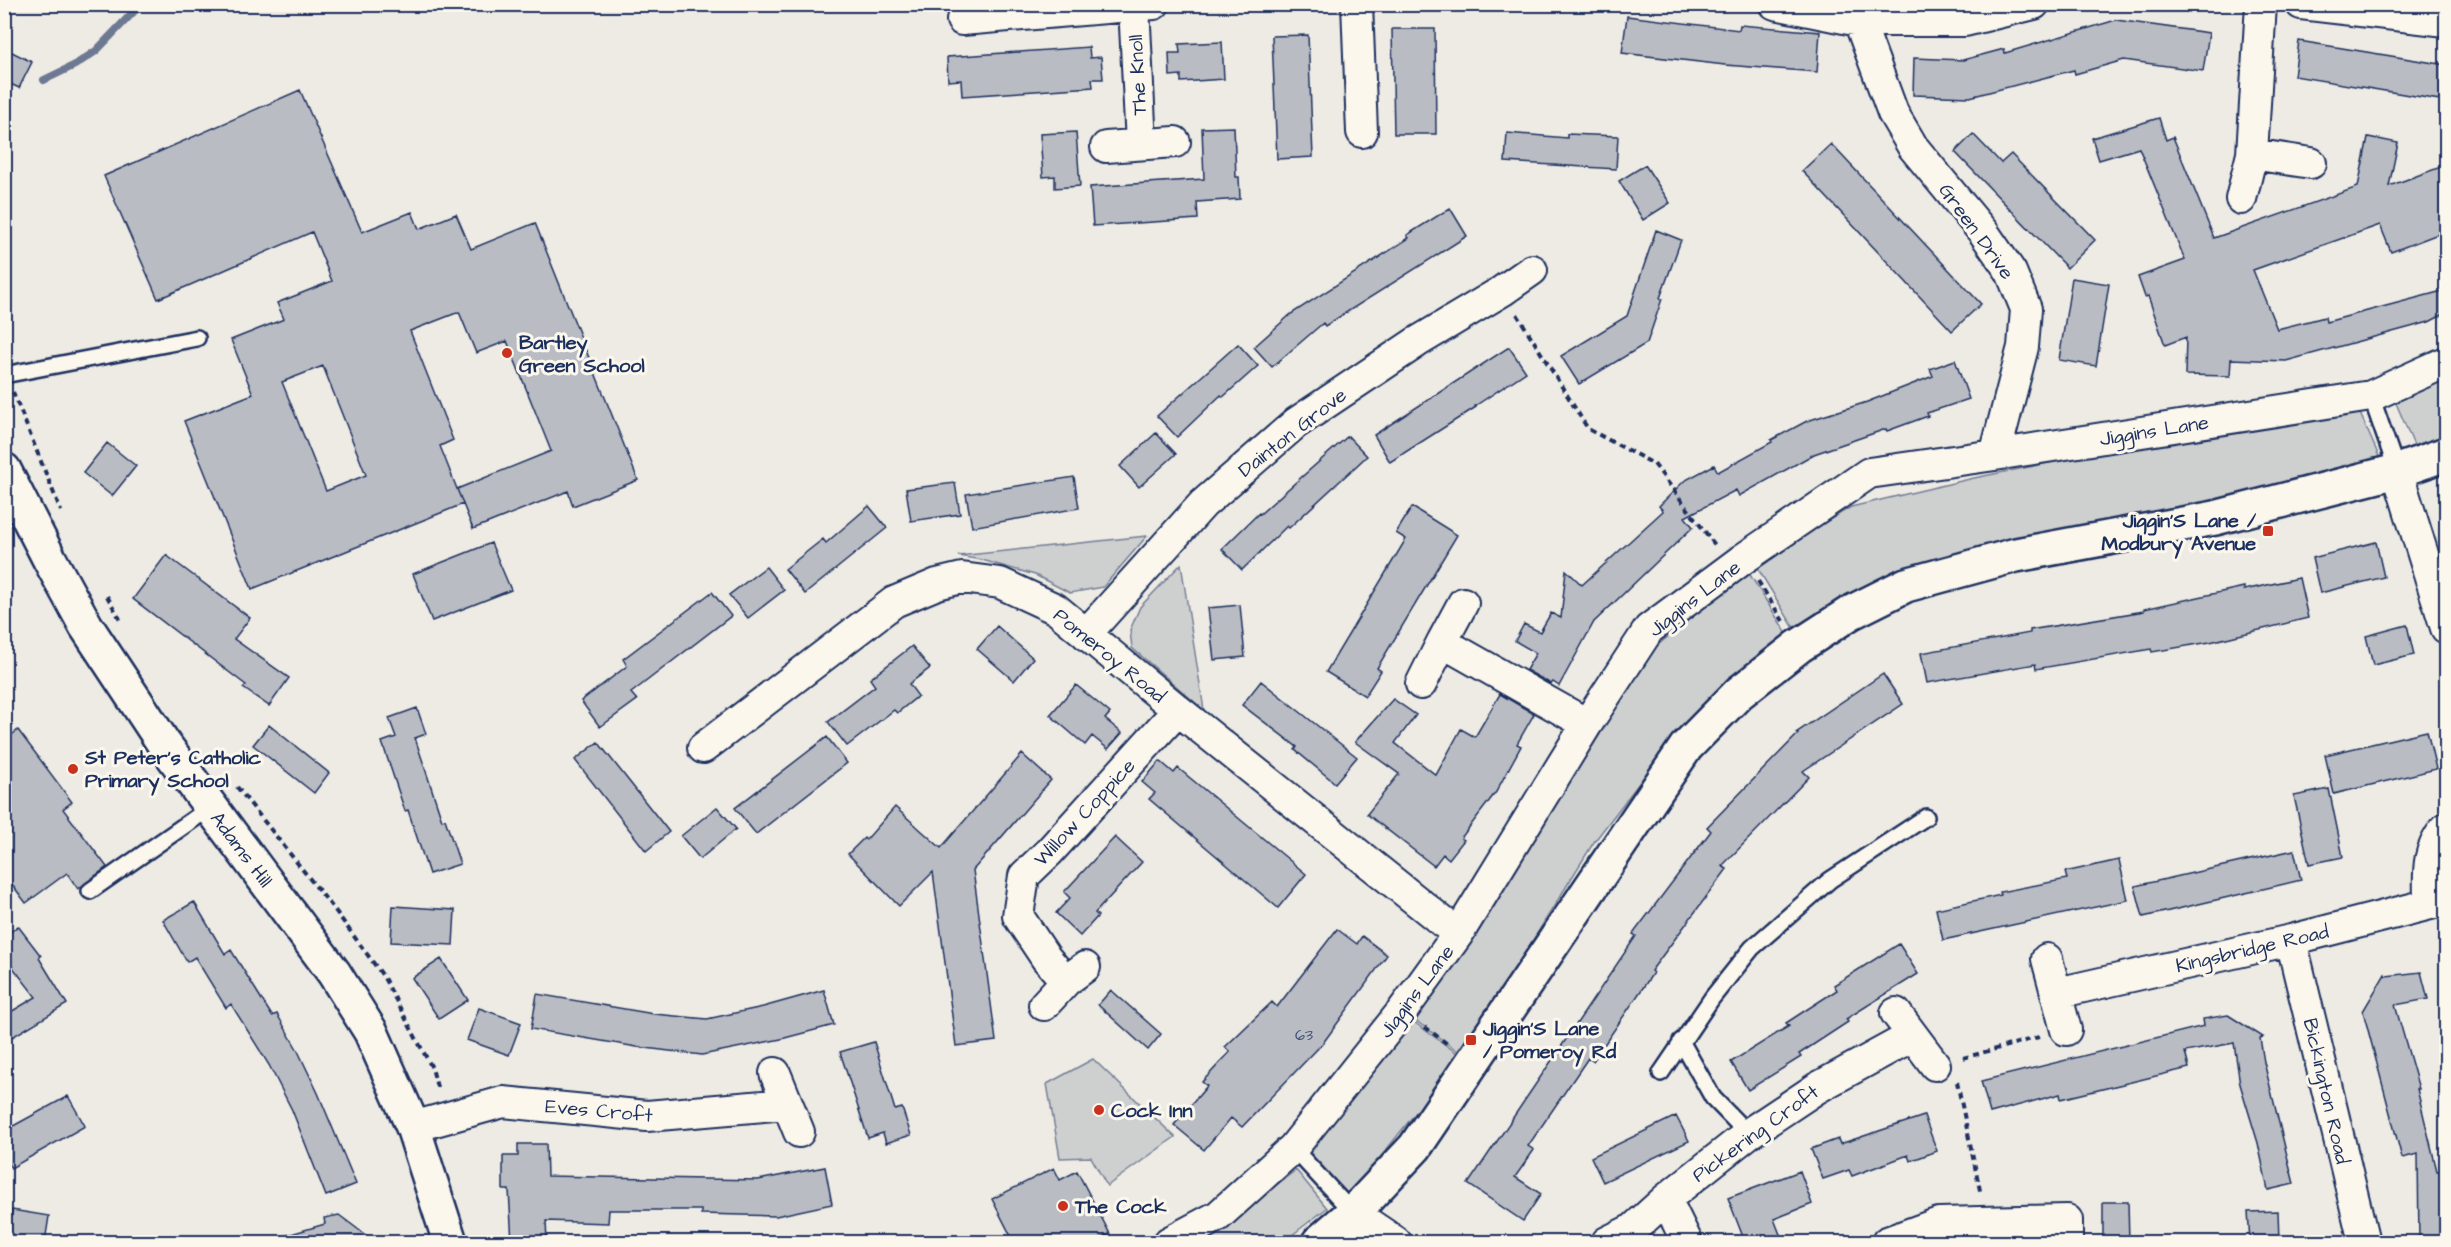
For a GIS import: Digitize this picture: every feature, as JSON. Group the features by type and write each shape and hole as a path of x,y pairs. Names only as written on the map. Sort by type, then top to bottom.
{"street":[{"path":"1357,4 1362,132"},
{"path":"1775,4 1859,21 1965,21 2034,4"},
{"path":"2241,199 2252,154 2261,4"},
{"path":"2301,4 2446,21"},
{"path":"962,20 1144,5"},
{"name":"The Knoll","path":"1141,144 1144,5"},
{"name":"Green Drive","path":"1859,21 1893,113 1913,147 1984,233 2011,272 2026,309 2022,346 1995,455"},
{"name":"The Knoll","path":"1106,147 1174,142"},
{"path":"2252,154 2311,163"},
{"name":"Dainton Grove","path":"1086,634 1203,504 1296,423 1417,342 1502,291 1532,270"},
{"name":"Jiggins Lane","path":"1169,1242 1218,1216 1293,1148 1403,1010 1458,934 1587,724 1649,629 1743,559 1869,473 2371,396 2446,362"},
{"path":"1319,1242 1353,1213 1415,1147 1686,747 1739,693 1799,646 1850,613 1906,585 2016,555 2215,518 2397,471 2446,454"},
{"name":"Adams Hill","path":"4,470 86,626 164,744 340,983 371,1032 413,1127 450,1242"},
{"path":"2397,471 2446,627"},
{"name":"Pomeroy Road","path":"703,748 894,602 937,584 962,578 1000,584 1056,609 1178,710 1458,934"},
{"path":"1421,684 1463,603"},
{"path":"1442,642 1587,724"},
{"name":"Willow Coppice","path":"1044,1005 1076,974 1046,958 1018,916 1024,876 1049,852 1178,710"},
{"path":"2438,902 2428,860 2446,828"},
{"name":"Kingsbridge Road","path":"2057,993 2291,940 2438,902"},
{"name":"Bickington Road","path":"2291,940 2364,1242"},
{"path":"2047,959 2066,1030"},
{"name":"Pickering Croft","path":"1607,1242 1633,1229 1666,1199 1748,1134 1817,1088 1904,1024 1944,1063"},
{"path":"775,1073 799,1132"},
{"name":"Eves Croft","path":"413,1127 503,1102 647,1116 787,1104"},
{"path":"1666,1199 1687,1242"},
{"path":"1353,1213 1396,1242"},
{"path":"1887,1242 1940,1223 2067,1220 2067,1242"}],"lane":[{"path":"5,374 197,338"},
{"path":"2371,396 2397,471"},
{"path":"90,891 211,807"},
{"path":"1661,1073 1681,1041 1752,948 1830,880 1926,817"},
{"path":"1681,1041 1713,1098 1748,1134"},
{"path":"1293,1148 1353,1213"}],"path":[{"path":"1502,291 1588,429 1654,464 1717,547 1743,559 1799,646"},
{"path":"5,374 64,519"},
{"path":"103,590 127,631"},
{"path":"236,786 337,913 383,976 432,1068 446,1118"},
{"path":"1403,1010 1472,1062"},
{"path":"1986,1222 1944,1063 2066,1030"}],"shaded area":[{"path":"2446,365 2446,437 2416,450 2390,389"},
{"path":"2355,402 2381,461 2170,511 1979,547 1902,573 1794,628 1755,564 1851,507 1974,478"},
{"path":"1147,536 1103,587 1070,593 1035,575 982,560 958,556"},
{"path":"1181,564 1204,710 1132,648 1130,630 1140,607"},
{"path":"1747,570 1787,634 1682,727 1594,842 1462,1054 1412,1018 1645,656"},
{"path":"1411,1020 1461,1056 1347,1199 1304,1148"},
{"name":"Cock Inn","path":"1093,1059 1175,1137 1107,1186 1091,1157 1060,1158 1047,1084"},
{"path":"1296,1170 1327,1208 1283,1242 1193,1242 1218,1229"}],"building":[{"path":"1627,16 1739,30 1740,25 1820,32 1817,72 1725,65 1622,53"},
{"path":"2116,20 2209,33 2203,71 2124,60 2075,74 2074,70 1970,97 1913,95 1914,58 1963,60 2004,49 2005,53"},
{"path":"1392,29 1435,29 1436,134 1394,134"},
{"path":"1308,35 1313,157 1277,159 1272,36"},
{"path":"2299,41 2446,65 2446,101 2294,76"},
{"path":"1222,42 1224,79 1181,82 1181,75 1170,76 1169,53 1180,53 1179,44"},
{"path":"1089,47 1090,58 1101,57 1103,79 1092,79 1093,87 962,96 961,80 948,81 947,57"},
{"path":"4,48 32,62 19,88 4,81"},
{"path":"300,90 362,232 412,212 419,229 456,214 471,249 535,223 638,480 573,506 568,491 473,529 463,504 252,589 184,421 253,394 231,340 284,319 277,303 332,281 312,232 158,299 104,176","holes":["459,312 476,353 507,341 551,451 457,489 440,446 453,440 410,331","323,366 366,475 326,491 282,382"]},
{"path":"2159,118 2166,140 2173,137 2214,238 2358,187 2368,137 2398,143 2389,186 2446,165 2446,231 2391,252 2380,225 2253,270 2277,329 2325,317 2326,322 2446,290 2446,313 2429,322 2286,361 2231,359 2230,376 2185,375 2186,337 2165,345 2148,296 2145,297 2138,277 2185,260 2139,148 2099,160 2092,138"},
{"path":"1234,127 1236,177 1239,177 1240,199 1197,202 1198,219 1093,226 1090,187 1204,179 1202,128"},
{"path":"1076,132 1080,186 1055,188 1055,176 1043,177 1040,134"},
{"path":"1507,133 1567,138 1567,134 1618,136 1616,169 1505,162"},
{"path":"1973,134 2001,163 2011,154 2095,240 2067,268 1955,152"},
{"path":"1831,144 1981,304 1952,331 1802,171"},
{"path":"1645,165 1670,203 1643,220 1619,181"},
{"path":"1450,208 1467,236 1325,326 1323,323 1272,367 1254,347 1291,314 1409,238 1407,235"},
{"path":"1656,230 1681,240 1647,343 1579,384 1561,356 1627,316"},
{"path":"2072,278 2109,284 2096,366 2059,360"},
{"path":"1238,344 1258,366 1223,397 1221,395 1177,437 1157,416"},
{"path":"1509,347 1526,372 1390,462 1374,435"},
{"path":"1955,360 1969,399 1927,413 1928,416 1887,431 1886,429 1814,454 1739,496 1736,490 1685,517 1693,527 1594,622 1559,686 1526,670 1536,653 1515,641 1524,624 1540,632 1551,613 1561,618 1566,570 1582,585 1663,511 1659,506 1684,481 1714,465 1718,472 1807,421 1867,402 1933,376 1930,369"},
{"path":"1156,433 1176,454 1139,487 1120,466"},
{"path":"1348,436 1367,456 1289,528 1287,526 1242,570 1222,549 1259,513"},
{"path":"107,443 136,466 112,496 83,473"},
{"path":"1074,477 1079,508 972,527 966,494"},
{"path":"955,483 960,514 911,521 906,489"},
{"path":"869,506 887,528 805,594 785,569 823,539 826,543"},
{"path":"1412,507 1457,535 1377,668 1381,671 1365,696 1326,672 1406,539 1396,533"},
{"path":"2376,542 2384,577 2320,593 2312,558"},
{"path":"491,543 511,590 432,621 413,574"},
{"path":"166,555 250,618 234,639 289,678 269,706 243,688 246,685 133,599"},
{"path":"766,567 784,590 748,618 729,595"},
{"path":"2299,578 2308,618 2210,642 2152,652 2151,649 2036,669 2035,664 1927,683 1921,653 2030,633 2030,630 2144,611 2144,609 2244,587 2244,590"},
{"path":"712,592 731,616 631,693 637,700 600,727 581,701 627,666 623,659"},
{"path":"1240,605 1245,657 1214,660 1208,608"},
{"path":"2407,625 2414,655 2373,665 2366,636"},
{"path":"997,626 1033,658 1014,681 977,649"},
{"path":"912,646 930,668 909,684 918,696 897,713 894,710 847,746 828,722 875,686 870,679"},
{"path":"1883,674 1903,704 1803,771 1809,777 1722,866 1727,869 1651,971 1653,973 1593,1061 1588,1058 1528,1146 1534,1150 1515,1177 1541,1194 1523,1221 1468,1184 1636,936 1633,934 1711,831 1707,827 1798,734 1796,733"},
{"path":"1261,681 1357,757 1335,783 1295,750 1297,747 1242,705"},
{"path":"1076,685 1110,713 1105,719 1122,733 1108,749 1092,736 1085,745 1050,715"},
{"path":"1500,694 1534,714 1517,744 1521,746 1496,792 1461,838 1464,840 1449,859 1443,854 1434,866 1367,814 1399,774 1355,742 1393,699 1416,715 1395,743 1436,775 1461,729 1475,737"},
{"path":"417,708 426,734 415,738 442,820 445,819 460,864 429,874 382,742 396,737 389,718"},
{"path":"269,725 329,773 314,793 253,745"},
{"path":"18,730 72,802 63,809 107,867 78,889 67,873 26,903 4,874 4,741"},
{"path":"2427,731 2436,769 2334,794 2325,755"},
{"path":"827,737 847,763 756,834 735,808"},
{"path":"598,742 669,832 646,851 575,760"},
{"path":"1022,754 1051,780 973,870 996,1041 956,1046 933,872 899,906 848,854 864,838 866,840 895,807 941,848"},
{"path":"1160,761 1174,773 1178,768 1306,874 1278,908 1149,799 1155,793 1142,782"},
{"path":"2329,789 2343,857 2309,864 2294,796"},
{"path":"717,807 736,829 700,859 681,836"},
{"path":"1115,837 1142,862 1095,913 1098,916 1080,936 1056,913 1070,898 1064,892"},
{"path":"2294,850 2301,880 2143,917 2135,886"},
{"path":"2119,860 2128,900 1943,940 1936,909 2001,895 2000,892 2067,879 2065,872"},
{"path":"194,902 225,954 231,950 272,1016 277,1014 318,1093 356,1184 326,1196 292,1110 269,1065 231,1004 226,1008 195,957 187,962 163,920"},
{"path":"393,906 455,910 453,945 391,942"},
{"path":"18,926 41,956 39,958 67,1004 4,1042 4,1016 36,997 4,956 4,937"},
{"path":"1337,929 1357,944 1362,936 1387,955 1323,1043 1242,1127 1231,1118 1204,1150 1174,1125 1207,1086 1202,1082 1230,1052 1225,1047 1272,1002 1277,1007"},
{"path":"1899,944 1918,974 1846,1019 1848,1022 1799,1054 1801,1057 1748,1090 1731,1062 1789,1026 1786,1023 1837,990 1834,985"},
{"path":"441,959 468,1000 439,1019 412,978"},
{"path":"2421,972 2428,999 2395,1005 2419,1089 2417,1089 2437,1171 2446,1171 2446,1242 2419,1242 2418,1154 2402,1158 2363,1011 2385,974 2386,976"},
{"path":"824,990 834,1025 781,1039 702,1055 637,1047 531,1029 537,994 654,1014 707,1019 763,1007"},
{"path":"1111,990 1161,1034 1148,1050 1098,1005"},
{"path":"479,1008 521,1023 509,1055 467,1040"},
{"path":"2228,1015 2263,1037 2260,1038 2264,1062 2294,1184 2268,1190 2258,1143 2240,1084 2234,1043 2185,1052 2189,1068 2061,1099 2060,1094 1990,1113 1981,1081 2204,1026 2203,1019"},
{"path":"874,1042 895,1110 902,1108 911,1135 886,1143 883,1133 868,1138 840,1052"},
{"path":"68,1096 85,1126 11,1168 4,1156 4,1131"},
{"path":"1676,1116 1689,1141 1603,1182 1591,1157"},
{"path":"1924,1116 1937,1151 1910,1161 1908,1155 1852,1176 1849,1170 1823,1179 1811,1149 1838,1139 1840,1144"},
{"path":"518,1144 546,1144 547,1176 758,1180 825,1167 832,1204 776,1216 701,1214 701,1210 609,1210 608,1223 546,1221 547,1242 512,1242 509,1190 503,1190 503,1156 518,1156"},
{"name":"The Cock","path":"1054,1168 1060,1180 1077,1171 1110,1234 1093,1242 1014,1242 992,1199"},
{"path":"1800,1171 1812,1204 1774,1219 1783,1242 1745,1242 1728,1198"},
{"path":"2103,1202 2128,1202 2129,1242 2103,1242"},
{"path":"12,1210 49,1216 45,1242 7,1242"},
{"path":"2278,1211 2279,1242 2250,1242 2248,1212"},
{"path":"339,1215 375,1242 285,1242 284,1236 325,1224 324,1218"}],"waterway":[{"path":"44,80 75,65 96,51 141,4"}],"place":[{"name":"Bartley Green School","path":"507,353"},
{"name":"Jiggin'S Lane / Modbury Avenue","path":"2268,531"},
{"name":"St Peter's Catholic Primary School","path":"73,769"},
{"name":"Jiggin'S Lane / Pomeroy Rd","path":"1471,1040"},
{"name":"Cock Inn","path":"1099,1110"},
{"name":"The Cock","path":"1063,1206"}]}
